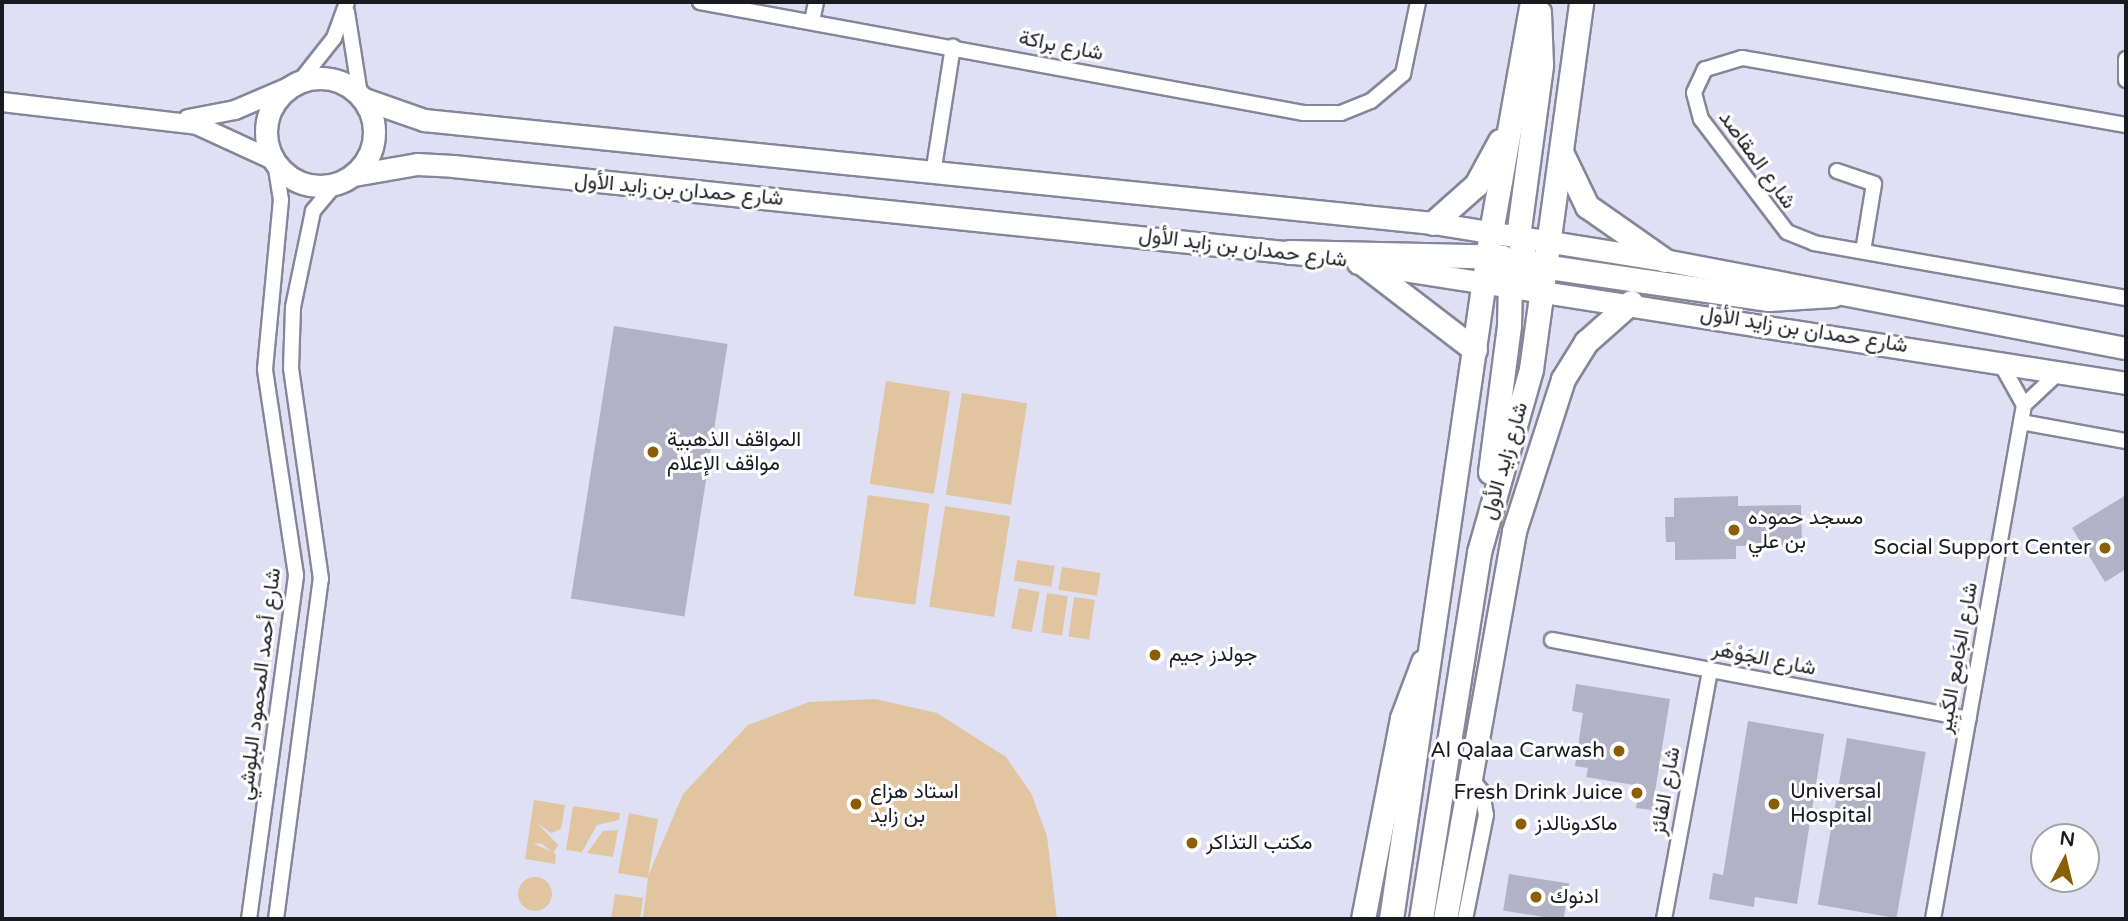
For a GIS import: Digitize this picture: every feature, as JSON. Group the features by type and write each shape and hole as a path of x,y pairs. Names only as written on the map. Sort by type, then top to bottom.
{"main road":[{"name":"شارع زايد الأول","path":"1421,919 1479,552 1531,369 1517,265 1491,232 1532,2"},
{"path":"1479,552 1541,65 1538,2"},
{"name":"شارع زايد الأول","path":"1391,919 1437,631 1485,281 1517,265 1546,241 1562,154 1581,2"},
{"path":"332,79 362,96 372,114 373,147 345,179 309,185 274,162 267,119 295,83 332,79"},
{"name":"شارع حمدان بن زايد الأول","path":"362,96 424,120 1433,223 1491,232"},
{"path":"1433,223 1476,185 1509,126"},
{"path":"1562,154 1587,206 1664,260"},
{"name":"شارع حمدان بن زايد الأول","path":"345,179 417,164 453,166 1289,252 1485,281"},
{"name":"شارع حمدان بن زايد الأول","path":"1546,241 1664,260 1833,295 2126,348"},
{"path":"1289,252 1517,265 1769,299 1833,295"},
{"path":"1363,264 1475,350"},
{"name":"شارع حمدان بن زايد الأول","path":"1517,265 1631,302 2126,383"},
{"path":"1514,531 1563,379 1586,342 1631,302"},
{"path":"1445,919 1514,531 1531,369"},
{"path":"1363,919 1402,718 1437,631"}],"street":[{"path":"176,121 235,110 295,83 325,54 347,2"},
{"path":"347,2 362,96"},
{"name":"شارع براكة","path":"700,2 812,20 1303,113 1341,113 1371,101 1403,74 1418,2"},
{"path":"812,20 816,2"},
{"path":"933,174 953,47"},
{"name":"شارع المقاصد","path":"2126,125 1742,58 1705,69 1694,93 1701,119 1769,216 1800,239 2126,298"},
{"path":"2126,59 2126,80"},
{"path":"2,102 176,121 217,131 274,162"},
{"name":"شارع أحمد المحمود البلوشي","path":"250,919 296,575 265,369 281,200 274,162"},
{"path":"1837,171 1874,184 1863,251"},
{"path":"276,919 321,579 291,368 293,307 313,211 345,179"},
{"path":"2000,362 2024,405 2059,372"},
{"name":"شارع الجَامِع الكَبِير","path":"1933,919 2024,405"},
{"path":"2021,422 2126,441"},
{"name":"شارع الجَوْهَر","path":"1552,640 1969,719"},
{"name":"شارع الفائز","path":"1664,919 1710,670"},
{"path":"1465,919 1486,815 1482,792 1469,777"}],"shaded area":[{"path":"886,381 950,391 934,494 870,484"},
{"path":"962,393 1027,403 1011,505 946,495"},
{"path":"868,495 929,504 915,605 854,596"},
{"path":"945,506 1010,516 994,617 929,607"},
{"path":"1017,560 1055,566 1051,587 1014,581"},
{"path":"1062,567 1101,573 1097,596 1058,590"},
{"path":"1019,588 1040,592 1032,632 1011,628"},
{"path":"1047,593 1068,596 1062,636 1041,633"},
{"path":"1074,597 1095,600 1089,640 1068,637"},
{"name":"استاد هزاع بن زايد","path":"875,699 937,713 1006,757 1031,793 1047,836 1057,919 643,919 648,878 618,873 629,813 658,819 648,876 683,794 748,725 809,702"},
{"path":"534,800 565,805 561,829 551,833 537,823 558,845 553,853 556,854 555,864 525,859","holes":["533,843 542,844 552,852"]},
{"path":"573,806 620,813 619,820 597,825 582,852 566,850"},
{"path":"618,830 613,857 587,853 603,831"},
{"path":"535,877 547,882 552,894 547,906 535,911 523,906 518,894 523,882"},
{"path":"615,894 643,898 640,919 611,919"}],"building":[{"name":"المواقف الذهبية مواقف الإعلام","path":"614,326 728,344 684,617 571,599"},
{"name":"Social Support Center","path":"2126,495 2126,569 2105,582 2072,528"},
{"name":"مسجد حموده بن علي","path":"1738,496 1738,506 1801,505 1802,544 1736,546 1736,559 1675,560 1675,542 1666,542 1665,517 1674,517 1674,498"},
{"name":"Al Qalaa Carwash","path":"1576,684 1670,699 1652,810 1636,808 1640,786 1586,777 1588,768 1575,766 1583,713 1572,711"},
{"name":"Universal Hospital","path":"1748,721 1824,734 1797,904 1755,897 1754,907 1709,899 1713,873 1723,875"},
{"path":"1847,738 1926,752 1896,918 1818,904"},
{"name":"ادنوك","path":"1509,874 1569,884 1564,919 1503,911"}],"place":[{"name":"المواقف الذهبية مواقف الإعلام","path":"653,452"},
{"name":"مسجد حموده بن علي","path":"1734,530"},
{"name":"Social Support Center","path":"2105,548"},
{"name":"جولدز جيم","path":"1155,655"},
{"name":"Al Qalaa Carwash","path":"1619,751"},
{"name":"Fresh Drink Juice","path":"1637,793"},
{"name":"استاد هزاع بن زايد","path":"856,804"},
{"name":"Universal Hospital","path":"1774,804"},
{"name":"ماكدونالدز","path":"1521,824"},
{"name":"مكتب التذاكر","path":"1192,843"},
{"name":"ادنوك","path":"1536,897"}]}
